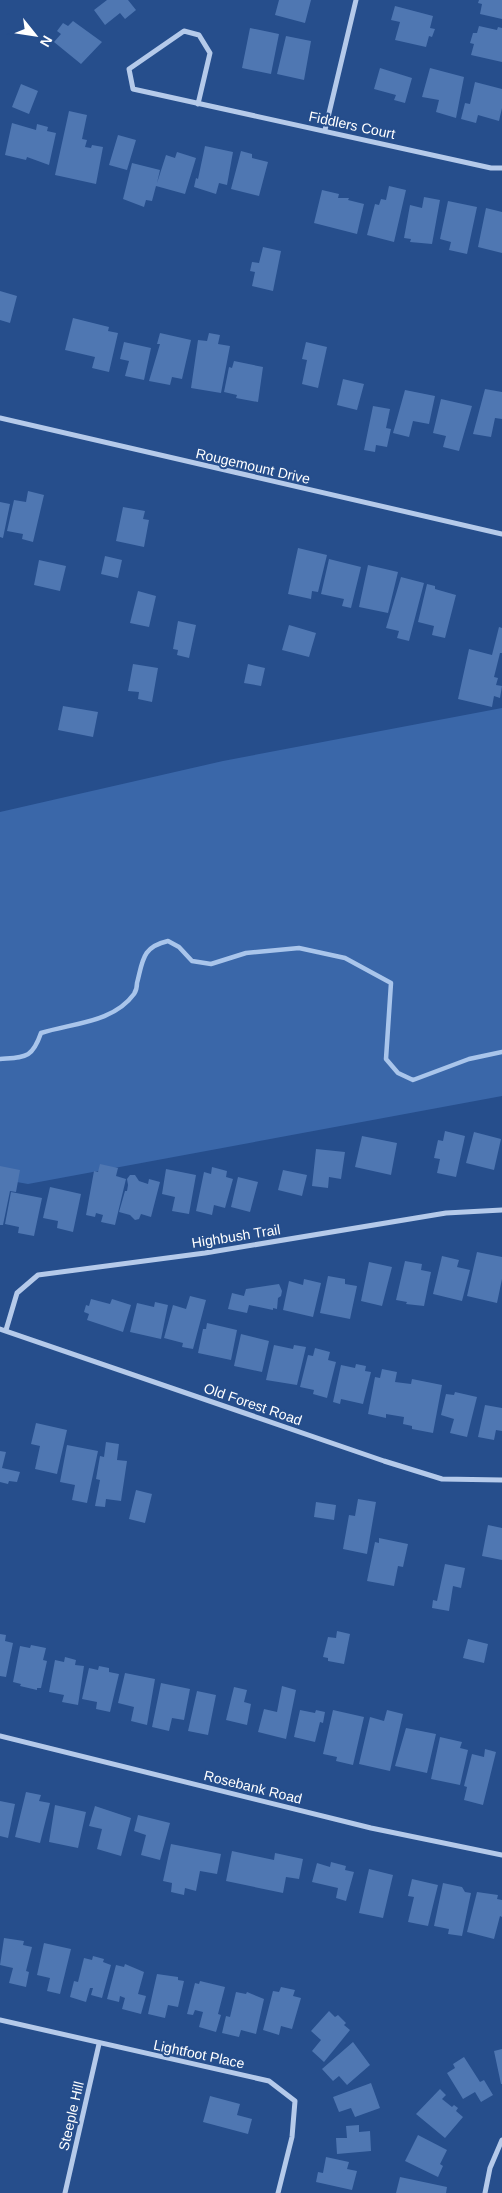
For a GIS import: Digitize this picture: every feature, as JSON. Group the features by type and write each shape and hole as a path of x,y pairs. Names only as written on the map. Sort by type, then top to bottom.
{"street":[{"path":"324,130 356,0"},
{"name":"Fiddlers Court","path":"198,104 210,53 199,35 184,31 129,69 133,89 198,104 324,130 491,168 502,168"},
{"name":"Rougemount Drive","path":"0,418 502,534"},
{"name":"Highbush Trail","path":"3,1330 17,1293 38,1275 205,1253 446,1213 502,1210"},
{"name":"Old Forest Road","path":"3,1330 384,1461 442,1479 502,1480"},
{"name":"Rosebank Road","path":"0,1736 371,1828 502,1855"},
{"name":"Lightfoot Place","path":"0,2020 99,2044 269,2081 295,2101 292,2137 278,2193"},
{"name":"Steeple Hill","path":"65,2193 99,2044"},
{"path":"484,2193 490,2168 502,2140"}],"shaded area":[{"path":"502,708 502,1096 28,1184 0,1179 0,812 223,761"}],"building":[{"path":"107,0 128,0 136,10 125,19 120,13 105,25 94,10"},
{"path":"279,0 311,0 305,23 275,15"},
{"path":"479,0 502,0 502,19 480,14 482,4 478,3"},
{"path":"395,6 433,16 430,28 435,29 432,37 429,36 426,47 395,40 400,22 391,20"},
{"path":"73,21 102,42 81,64 54,42 61,34 57,31 63,23 68,26"},
{"path":"479,26 497,30 498,27 502,28 502,62 471,55 474,44 470,43 473,33 477,33"},
{"path":"250,28 279,34 271,74 242,68"},
{"path":"286,36 311,41 304,80 277,74"},
{"path":"380,68 412,78 405,103 394,100 396,95 374,89"},
{"path":"430,68 464,77 456,118 436,112 439,100 422,97"},
{"path":"475,82 502,89 502,108 499,121 478,115 476,123 461,119 465,103 470,104"},
{"path":"21,84 38,91 29,114 12,107"},
{"path":"69,111 87,115 82,139 87,140 85,147 91,148 92,145 103,147 96,184 55,175"},
{"path":"12,123 36,130 37,124 48,127 47,131 56,133 49,165 27,157 26,160 5,155"},
{"path":"118,135 136,140 127,170 109,165"},
{"path":"205,146 233,152 227,185 219,183 216,194 194,187 196,178 198,179"},
{"path":"241,151 252,154 252,158 268,162 259,196 231,189"},
{"path":"177,152 196,158 185,194 156,186 152,201 146,200 144,207 123,199 132,163 160,170 157,183 166,155 175,158"},
{"path":"389,186 406,190 394,242 367,235 375,204 379,205 381,199 386,200"},
{"path":"322,190 339,194 338,198 349,198 348,200 364,204 357,234 314,223"},
{"path":"424,197 440,200 432,244 410,242 411,239 404,238 410,205 422,208"},
{"path":"448,201 477,207 467,254 449,250 451,242 440,239"},
{"path":"486,208 502,212 502,253 478,247"},
{"path":"263,247 281,251 273,291 252,286 255,272 250,271 252,262 259,263"},
{"path":"0,291 17,296 10,323 0,320"},
{"path":"73,318 109,327 108,331 118,333 109,372 92,368 95,357 65,350"},
{"path":"160,333 191,340 182,379 172,377 170,385 149,381 160,344 157,344"},
{"path":"209,333 220,335 218,344 230,346 221,393 191,388 198,340 207,341"},
{"path":"124,342 151,348 144,380 125,376 129,361 120,359"},
{"path":"306,342 327,347 318,388 302,384 307,360 302,359"},
{"path":"234,361 263,367 258,402 236,398 237,395 224,392 229,367 232,368"},
{"path":"343,379 364,384 357,410 337,405"},
{"path":"485,389 502,392 502,419 495,418 491,437 473,434"},
{"path":"405,390 435,396 429,424 413,421 409,437 393,433"},
{"path":"441,399 472,406 459,451 443,447 446,436 433,433"},
{"path":"373,406 390,409 386,428 391,429 387,447 376,445 375,452 364,450"},
{"path":"28,491 44,495 33,542 22,539 23,534 7,531 14,500 26,502"},
{"path":"0,502 10,504 3,538 0,537"},
{"path":"123,507 145,511 143,519 149,520 144,547 116,541"},
{"path":"298,548 327,555 318,592 312,591 311,599 288,594"},
{"path":"105,556 122,560 118,578 101,574"},
{"path":"329,559 361,567 351,608 342,606 344,599 321,594"},
{"path":"39,560 66,566 60,591 34,585"},
{"path":"368,565 398,572 388,613 359,607"},
{"path":"401,577 424,583 409,641 397,638 399,631 386,628"},
{"path":"427,584 435,586 435,589 456,595 445,638 432,635 434,626 418,622"},
{"path":"138,591 156,596 149,627 130,623"},
{"path":"178,621 196,625 189,658 177,655 178,650 173,649"},
{"path":"289,625 316,633 309,657 282,650"},
{"path":"499,627 502,628 502,653 500,653 494,677 498,678 496,685 502,686 500,698 494,696 492,707 458,699 469,649 492,655"},
{"path":"133,664 158,668 152,702 138,699 139,692 128,691"},
{"path":"248,664 265,668 261,686 244,683"},
{"path":"63,706 98,712 93,737 58,730"},
{"path":"445,1131 465,1136 456,1177 437,1173 440,1159 434,1158 438,1140 443,1141"},
{"path":"474,1132 501,1139 494,1170 466,1163"},
{"path":"362,1136 397,1143 391,1175 355,1167"},
{"path":"316,1149 345,1152 341,1179 329,1177 328,1188 312,1186"},
{"path":"100,1164 118,1168 116,1176 126,1179 115,1225 101,1222 103,1215 96,1213 95,1217 86,1215 94,1171 98,1172"},
{"path":"0,1166 20,1170 16,1192 10,1191 3,1225 0,1225"},
{"path":"212,1167 227,1171 226,1177 233,1179 225,1208 214,1205 212,1215 196,1211 204,1172 211,1174"},
{"path":"166,1169 196,1175 189,1214 172,1211 175,1197 162,1194"},
{"path":"283,1170 307,1175 302,1196 278,1190"},
{"path":"130,1175 135,1175 139,1181 148,1184 149,1179 160,1182 151,1217 141,1214 139,1219 135,1220 130,1215 119,1212 125,1191 127,1191 127,1179"},
{"path":"238,1177 258,1182 250,1212 231,1207"},
{"path":"50,1187 81,1194 73,1232 57,1228 58,1221 43,1218"},
{"path":"11,1192 42,1198 34,1236 18,1233 19,1227 5,1224"},
{"path":"477,1252 502,1257 502,1279 497,1303 467,1296"},
{"path":"442,1256 459,1260 457,1267 470,1270 462,1301 433,1294"},
{"path":"405,1261 422,1264 421,1270 431,1272 424,1306 406,1304 407,1302 396,1300"},
{"path":"369,1262 392,1267 382,1306 361,1301"},
{"path":"328,1276 345,1279 345,1284 357,1286 350,1319 320,1313"},
{"path":"304,1279 321,1283 313,1317 283,1310 289,1281 303,1285"},
{"path":"279,1284 282,1291 281,1296 278,1298 277,1309 273,1308 273,1310 249,1305 247,1313 228,1309 232,1293 244,1296 246,1289"},
{"path":"190,1296 206,1300 193,1349 182,1347 183,1343 164,1338 173,1305 186,1309"},
{"path":"91,1299 110,1304 112,1299 131,1305 123,1332 87,1320 89,1314 84,1312 86,1305 89,1306"},
{"path":"155,1302 168,1305 161,1339 130,1332 137,1303 154,1307"},
{"path":"207,1323 237,1330 231,1360 198,1353 203,1329 206,1329"},
{"path":"241,1334 269,1341 262,1372 234,1366"},
{"path":"274,1345 293,1349 294,1345 306,1347 297,1385 266,1380"},
{"path":"315,1348 330,1352 328,1360 336,1362 327,1398 313,1394 314,1390 300,1387 308,1355 313,1356"},
{"path":"356,1364 366,1366 365,1371 371,1372 363,1404 341,1399 340,1404 333,1402 341,1365 355,1368"},
{"path":"382,1369 397,1372 395,1382 411,1384 412,1379 442,1385 433,1433 412,1429 412,1426 403,1424 404,1417 386,1414 386,1418 368,1414 375,1377 380,1378"},
{"path":"455,1392 477,1397 467,1437 450,1433 454,1419 441,1415 446,1394 454,1395"},
{"path":"485,1405 502,1408 502,1431 496,1430 494,1440 478,1437"},
{"path":"36,1423 67,1430 57,1474 35,1469 40,1446 31,1444"},
{"path":"106,1442 119,1444 117,1460 127,1461 121,1501 106,1499 105,1507 95,1506 100,1480 96,1479 100,1456 104,1457"},
{"path":"67,1445 98,1451 87,1503 72,1500 75,1485 60,1482"},
{"path":"0,1451 6,1452 2,1468 20,1472 17,1482 9,1481 8,1484 0,1482"},
{"path":"136,1490 152,1494 145,1523 129,1519"},
{"path":"358,1499 376,1502 367,1554 343,1549 349,1515 355,1516"},
{"path":"316,1502 336,1505 334,1520 314,1517"},
{"path":"488,1525 502,1528 502,1560 482,1556"},
{"path":"379,1538 408,1544 403,1567 398,1566 394,1586 367,1581 375,1542 379,1543"},
{"path":"445,1564 465,1568 461,1588 453,1586 449,1611 432,1608 433,1600 437,1601"},
{"path":"337,1631 350,1634 344,1664 328,1661 328,1658 323,1657 328,1637 336,1638"},
{"path":"0,1634 6,1635 5,1641 13,1643 6,1677 0,1676"},
{"path":"468,1639 488,1644 484,1663 463,1658"},
{"path":"31,1645 46,1648 43,1660 47,1661 41,1688 37,1688 37,1690 20,1686 21,1684 13,1682 20,1646 30,1648"},
{"path":"65,1657 76,1660 75,1665 84,1666 78,1705 62,1702 64,1695 49,1692 55,1660 64,1662"},
{"path":"99,1666 109,1668 109,1672 119,1674 110,1712 96,1709 97,1702 82,1699 89,1668 98,1670"},
{"path":"125,1673 155,1679 147,1725 131,1721 134,1707 118,1703"},
{"path":"161,1683 190,1689 184,1720 172,1718 169,1731 152,1727"},
{"path":"282,1686 296,1690 286,1739 258,1732 264,1709 277,1712"},
{"path":"234,1687 247,1690 244,1702 251,1704 247,1725 226,1720"},
{"path":"197,1691 216,1695 208,1735 188,1731"},
{"path":"300,1710 315,1713 316,1710 325,1712 323,1723 320,1722 315,1742 294,1737"},
{"path":"333,1710 364,1717 353,1765 336,1761 337,1757 323,1754"},
{"path":"387,1710 403,1714 390,1771 359,1764 370,1717 384,1721"},
{"path":"406,1728 436,1734 427,1773 395,1766"},
{"path":"440,1737 462,1742 460,1748 468,1750 460,1785 431,1779"},
{"path":"485,1749 496,1752 483,1805 464,1800 467,1787 464,1786 472,1754 484,1757"},
{"path":"26,1792 41,1795 39,1801 50,1803 40,1843 15,1837"},
{"path":"0,1801 15,1804 8,1838 0,1836"},
{"path":"55,1805 86,1812 78,1848 49,1842"},
{"path":"95,1806 131,1818 121,1856 97,1849 102,1829 89,1826"},
{"path":"138,1815 170,1823 160,1860 141,1855 146,1835 134,1831"},
{"path":"171,1844 221,1854 217,1874 200,1871 196,1891 185,1888 184,1895 171,1892 172,1883 163,1881"},
{"path":"232,1851 274,1860 275,1853 303,1859 299,1879 286,1877 283,1893 226,1881"},
{"path":"331,1862 346,1866 345,1870 354,1872 346,1901 336,1898 338,1888 312,1882 317,1863 330,1867"},
{"path":"369,1869 393,1875 383,1918 359,1913"},
{"path":"412,1879 438,1885 428,1926 408,1922 414,1897 408,1896"},
{"path":"443,1883 462,1887 465,1892 471,1893 462,1936 448,1934 449,1929 434,1926"},
{"path":"477,1892 498,1895 497,1899 502,1900 502,1917 500,1916 494,1939 467,1932"},
{"path":"4,1938 24,1941 23,1945 32,1947 26,1971 29,1972 26,1987 9,1983 13,1968 0,1965"},
{"path":"44,1943 71,1949 60,1994 47,1991 50,1978 37,1975"},
{"path":"93,1956 104,1959 103,1962 111,1965 102,1998 91,1995 93,1988 90,1988 86,2002 70,1997 74,1981 78,1982 84,1958 92,1960"},
{"path":"125,1964 144,1972 138,1994 146,1996 141,2014 122,2009 125,1998 120,1996 119,2002 107,1999 116,1965 124,1967"},
{"path":"157,1974 178,1977 178,1980 184,1981 178,2007 168,2005 165,2018 148,2014"},
{"path":"200,1981 225,1987 218,2014 221,2015 216,2032 199,2027 203,2012 195,2010 193,2015 187,2014 195,1983 199,1984"},
{"path":"281,1987 295,1990 293,1996 301,1998 292,2029 281,2026 279,2035 263,2030 273,1991 279,1992"},
{"path":"236,1992 246,1994 247,1992 264,1999 256,2034 241,2030 239,2037 222,2033 226,2016 230,2017"},
{"path":"329,2011 335,2017 338,2015 346,2023 344,2025 350,2030 324,2062 312,2051 321,2040 311,2031"},
{"path":"353,2042 370,2065 347,2085 339,2076 333,2081 322,2069"},
{"path":"502,2049 502,2084 501,2084 494,2051"},
{"path":"464,2057 480,2082 484,2080 493,2095 481,2102 475,2092 463,2099 447,2073 455,2068 453,2064"},
{"path":"371,2083 380,2108 355,2117 351,2108 339,2112 333,2097"},
{"path":"440,2089 446,2095 442,2099 452,2107 454,2105 458,2108 456,2111 463,2117 445,2138 416,2114"},
{"path":"210,2096 240,2104 237,2115 252,2119 248,2134 203,2122"},
{"path":"359,2125 359,2132 370,2131 371,2151 337,2154 336,2138 347,2138 346,2126"},
{"path":"418,2135 447,2150 440,2164 443,2166 438,2177 405,2161"},
{"path":"326,2157 349,2162 347,2169 357,2171 352,2190 316,2182 318,2172 323,2173"},
{"path":"400,2177 447,2187 446,2193 396,2193"}],"waterway":[{"path":"0,1059 27,1055 38,1042 41,1033 91,1021 115,1011 125,1004 135,993 143,961 148,951 168,941 179,947 192,961 211,964 246,953 299,948 345,958 391,983 386,1059 398,1073 413,1080 469,1059 502,1052"}]}
